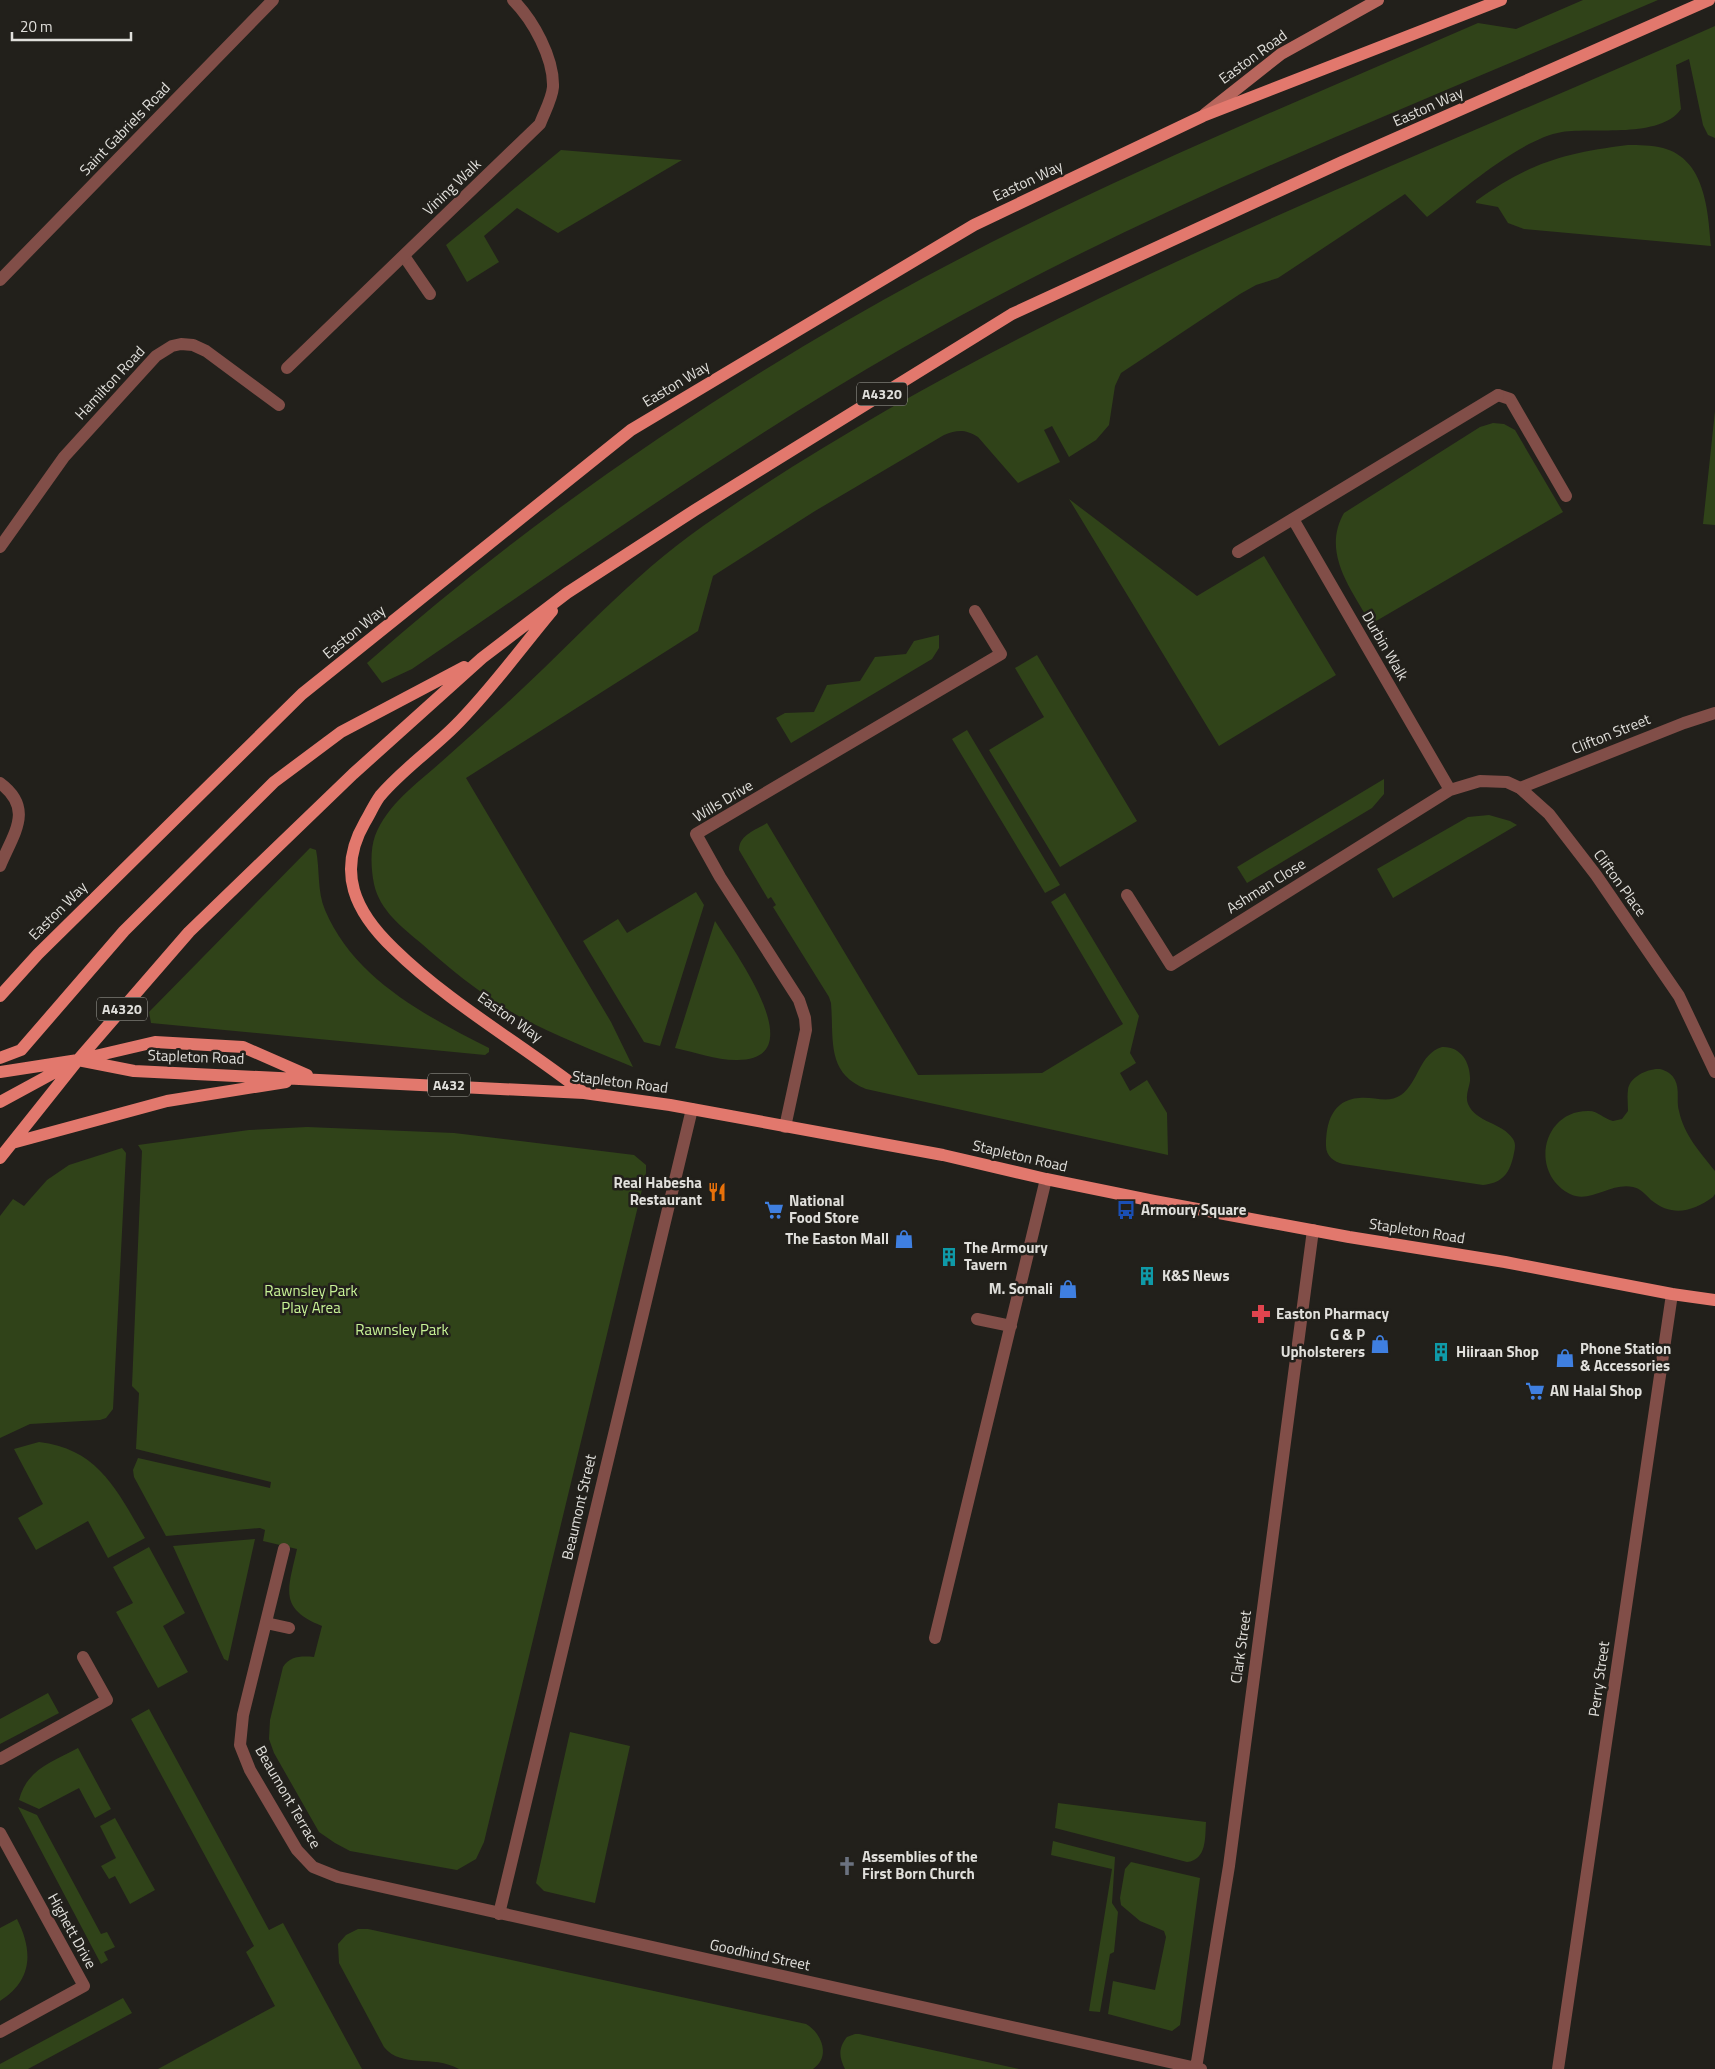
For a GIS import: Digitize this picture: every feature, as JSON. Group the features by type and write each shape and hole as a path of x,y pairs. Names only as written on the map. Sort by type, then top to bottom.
{"main road":[{"name":"Easton Road","path":"1203,116 1281,54 1378,0"},
{"name":"Easton Way","path":"0,995 45,947 302,694 631,430 974,224 1203,116 1501,0"},
{"name":"Easton Way","path":"0,1158 78,1060 189,932 353,774 482,658 567,593 695,510 1012,314 1351,158 1709,0"},
{"name":"Easton Way","path":"567,593 456,725 380,797 359,832 351,860 356,901 367,920 395,951 452,997 542,1060 584,1093"},
{"path":"0,1058 20,1050 124,931 274,782 341,732 482,658"},
{"name":"Stapleton Road","path":"0,1072 78,1060 155,1042 243,1047 313,1078"},
{"path":"0,1102 78,1060"},
{"name":"Stapleton Road","path":"78,1060 134,1071 313,1078 584,1093 692,1108 942,1155 1046,1180 1313,1230 1715,1300"},
{"path":"12,1143 167,1102 313,1078"}],"street":[{"name":"Saint Gabriels Road","path":"0,280 273,0"},
{"name":"Vining Walk","path":"287,368 540,124 553,87 547,51 523,10 513,0"},
{"path":"404,256 430,294"},
{"name":"Hamilton Road","path":"0,547 64,457 149,363 172,346 193,345 206,351 279,406"},
{"path":"1238,552 1498,395 1510,399 1566,496"},
{"name":"Durbin Walk","path":"1293,519 1450,790"},
{"name":"Wills Drive","path":"785,1127 804,1041 805,1018 798,1000 724,883 696,834 1001,654 975,611"},
{"name":"Clifton Street","path":"1520,788 1684,723 1715,713"},
{"name":"Clifton Place","path":"1450,790 1472,782 1488,780 1508,782 1520,788 1549,814 1679,996 1715,1072"},
{"path":"0,783 14,795 20,809 17,826 0,866"},
{"name":"Ashman Close","path":"1127,894 1171,965 1450,790"},
{"name":"Beaumont Street","path":"499,1914 692,1108"},
{"path":"935,1638 1046,1180"},
{"name":"Clark Street","path":"1199,2068 1229,1866 1313,1230"},
{"name":"Perry Street","path":"1558,2069 1672,1294"},
{"path":"977,1319 1011,1326"},
{"name":"Beaumont Terrace","path":"284,1549 243,1715 240,1745 250,1770 297,1850 313,1867"},
{"path":"266,1624 289,1628"},
{"path":"0,1759 107,1700 83,1657"},
{"name":"Highett Drive","path":"0,1833 84,1986 0,2032"},
{"name":"Goodhind Street","path":"313,1867 338,1877 499,1914 1199,2068"}],"green space":[{"path":"1583,0 1658,0 1274,164 1179,206 1085,251 992,299 838,386 714,464 412,669 382,683 367,663 497,555 635,454 779,361 925,277 1061,208 1199,144 1478,23 1516,29"},
{"path":"1715,26 1715,138 1708,135 1703,125 1689,59 1676,65 1681,109 1671,118 1658,125 1626,130 1562,132 1546,137 1510,155 1492,167 1427,217 1405,194 1278,278 1256,285 1240,294 1121,373 1115,386 1109,425 1096,440 1069,457 1052,426 1044,430 1060,462 1018,483 978,437 961,431 944,435 815,511 713,576 698,631 466,778 611,1022 633,1067 538,1026 497,1003 442,962 393,918 381,902 373,878 372,847 380,825 387,814 412,787 530,682 626,589 676,546 703,526 822,449 944,378 1069,313 1197,252 1326,194"},
{"path":"1628,145 1663,148 1677,154 1688,163 1696,174 1706,202 1711,246 1524,229 1508,223 1498,207 1476,203 1476,201 1513,177 1548,162 1566,156"},
{"path":"561,150 682,160 558,233 517,208 484,236 499,262 467,282 446,245"},
{"path":"1715,411 1715,525 1703,524"},
{"path":"1493,423 1504,424 1515,430 1563,512 1371,624 1348,584 1337,557 1336,542 1338,528 1344,513 1480,427"},
{"path":"1069,499 1197,596 1264,556 1336,675 1219,746"},
{"path":"939,635 939,648 932,659 791,743 776,718 785,713 814,712 827,685 860,681 875,657 906,654 914,641"},
{"path":"1037,655 1137,821 1060,867 989,750 1044,717 1015,668"},
{"path":"967,730 1060,885 1045,893 952,739"},
{"path":"1384,779 1384,794 1372,808 1247,883 1237,867"},
{"path":"1489,815 1517,825 1393,898 1377,869 1468,817"},
{"path":"767,823 918,1075 1042,1073 1123,1024 1051,902 1065,893 1139,1016 1130,1053 1136,1063 1120,1073 1130,1091 1147,1080 1167,1113 1168,1155 866,1089 853,1082 838,1065 833,1042 829,997 773,907 776,905 771,897 768,899 739,850 745,837"},
{"path":"310,848 316,850 322,903 338,934 354,956 373,976 394,993 441,1023 489,1048 489,1052 485,1055 151,1023 149,1012"},
{"path":"696,892 704,905 660,1046 644,1042 583,941 618,919 627,933"},
{"path":"715,921 750,977 762,1001 769,1023 769,1042 759,1055 728,1060 675,1048"},
{"path":"1442,1047 1455,1049 1467,1062 1470,1081 1467,1101 1472,1110 1483,1119 1508,1133 1514,1141 1515,1148 1510,1166 1501,1179 1483,1185 1343,1164 1331,1158 1326,1150 1327,1129 1332,1114 1342,1103 1359,1098 1396,1098 1412,1083 1428,1056"},
{"path":"1660,1069 1669,1073 1675,1080 1681,1120 1693,1143 1715,1171 1715,1194 1713,1197 1690,1209 1674,1210 1659,1205 1640,1190 1633,1187 1617,1187 1593,1195 1578,1196 1570,1194 1557,1184 1549,1172 1546,1144 1552,1131 1560,1121 1573,1113 1589,1111 1613,1121 1622,1119 1628,1111 1629,1085 1635,1077 1650,1070"},
{"name":"Rawnsley Park","path":"307,1127 454,1133 634,1155 646,1165 646,1173 484,1842 476,1859 457,1870 350,1851 319,1832 274,1753 269,1739 270,1720 283,1667 286,1663 296,1658 314,1657 322,1626 298,1612 292,1605 289,1587 297,1549 263,1541 265,1530 260,1528 166,1536 134,1477 133,1470 138,1458 270,1488 271,1482 136,1449 139,1393 132,1386 142,1151 138,1145 249,1130"},
{"path":"122,1148 126,1153 113,1409 106,1418 100,1420 30,1424 0,1438 0,1216 13,1199 24,1206 47,1180 69,1165"},
{"path":"39,1442 60,1446 77,1453 92,1463 115,1489 145,1538 108,1558 88,1521 36,1550 18,1518 43,1504 14,1449"},
{"path":"255,1539 228,1661 224,1659 173,1546"},
{"path":"149,1547 185,1613 163,1626 188,1672 158,1688 116,1612 133,1603 113,1567"},
{"path":"48,1693 59,1713 0,1744 0,1719"},
{"path":"149,1709 269,1930 283,1923 362,2069 158,2069 275,2006 246,1952 254,1946 131,1719"},
{"path":"570,1732 630,1746 595,1903 544,1891 536,1883"},
{"path":"78,1748 111,1809 95,1818 79,1788 39,1809 19,1800 23,1789 34,1774 50,1762"},
{"path":"1058,1803 1206,1822 1204,1847 1198,1857 1187,1862 1055,1828"},
{"path":"18,1807 37,1815 101,1934 107,1932 115,1947 104,1952 108,1960 101,1964"},
{"path":"115,1818 155,1890 130,1904 115,1876 109,1879 101,1866 116,1858 100,1826"},
{"path":"1053,1841 1115,1857 1112,1903 1118,1912 1114,1952 1110,1954 1100,2012 1089,2011 1112,1869 1051,1855"},
{"path":"1131,1862 1200,1878 1180,2025 1172,2031 1108,2014 1113,1981 1155,1990 1166,1937 1164,1931 1140,1921 1121,1905 1120,1898 1125,1869"},
{"path":"17,1919 26,1942 27,1964 19,1984 0,2001 0,1928"},
{"path":"358,1929 368,1929 806,2024 812,2028 820,2039 823,2052 822,2058 813,2069 459,2069 438,2062 400,2058 391,2054 384,2047 339,1963 338,1944 346,1935"},
{"path":"123,1998 132,2013 28,2069 0,2069 0,2064"},
{"path":"855,2034 1019,2069 845,2069 841,2057 841,2049 847,2037"}],"place":[{"name":"Real Habesha Restaurant","path":"717,1192"},
{"name":"National Food Store","path":"774,1210"},
{"name":"Armoury Square","path":"1126,1210"},
{"name":"The Easton Mall","path":"904,1239"},
{"name":"The Armoury Tavern","path":"949,1257"},
{"name":"K&S News","path":"1147,1276"},
{"name":"M. Somali","path":"1068,1289"},
{"name":"Easton Pharmacy","path":"1261,1314"},
{"name":"G & P Upholsterers","path":"1380,1344"},
{"name":"Hiiraan Shop","path":"1441,1352"},
{"name":"Phone Station & Accessories","path":"1565,1358"},
{"name":"AN Halal Shop","path":"1535,1391"},
{"name":"Assemblies of the First Born Church","path":"847,1866"}],"park label":[{"name":"Rawnsley Park Play Area","path":"311,1300"}]}
